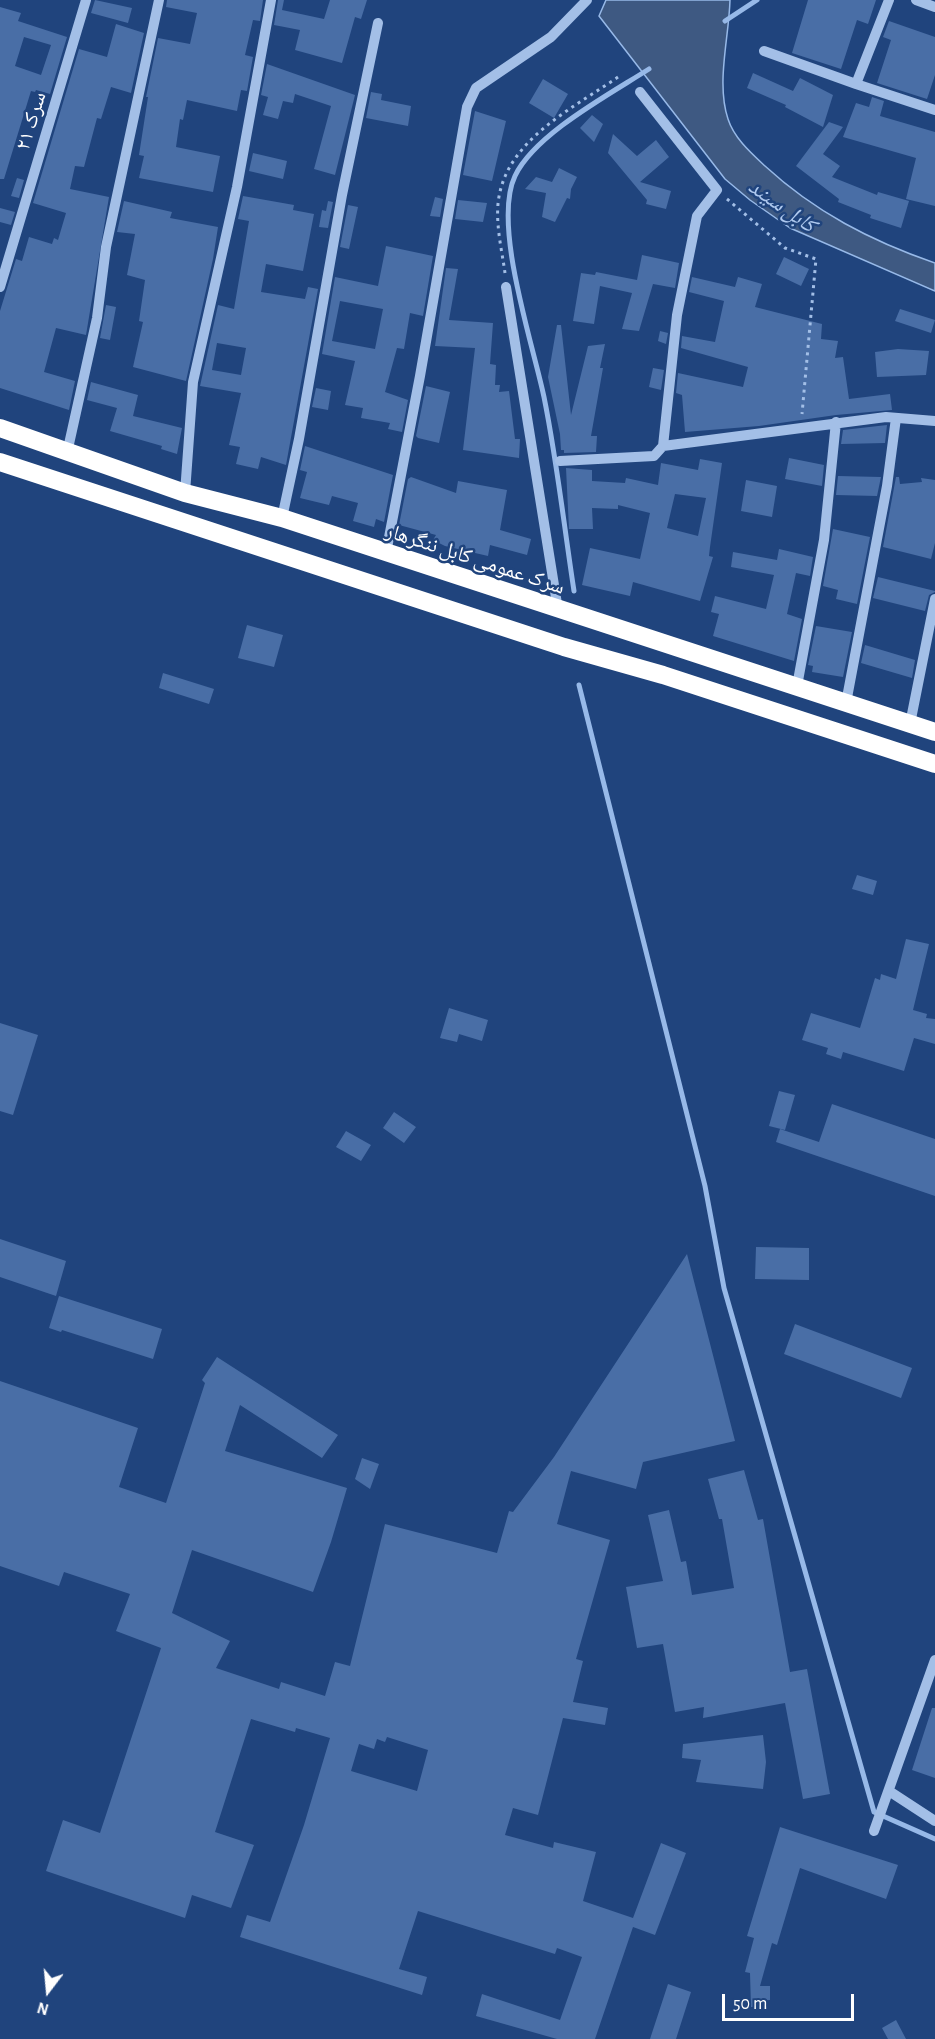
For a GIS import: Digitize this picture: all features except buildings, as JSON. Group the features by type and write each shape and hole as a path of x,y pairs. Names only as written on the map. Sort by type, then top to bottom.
{"highway":[{"name":"سرک عمومی کابل ننگرهار","path":"0,428 185,493 282,518 935,732"},
{"path":"0,462 564,647 663,675 935,764"}],"street":[{"name":"سرک ۲۱","path":"0,287 86,0"},
{"path":"67,453 97,318 106,248 159,0"},
{"path":"185,493 193,382 237,187 271,0"},
{"path":"386,553 420,376 467,107 476,88 551,37 587,0"},
{"path":"856,84 889,0"},
{"path":"916,0 935,8"},
{"path":"282,518 299,439 342,195 378,23"},
{"path":"764,51 935,110"},
{"path":"560,461 654,456 663,446 676,315 697,216 717,190 640,92"},
{"path":"506,287 558,610"},
{"path":"663,446 886,417 935,421"},
{"path":"846,703 887,486 896,418"},
{"path":"797,686 824,540 836,422"},
{"path":"910,724 935,599"},
{"path":"874,1831 935,1660"},
{"path":"889,1791 935,1821"}],"path":[{"path":"506,287 498,204 502,184 514,156 532,138 621,75"},
{"path":"717,190 785,248 816,259 801,428"}],"water":[{"name":"کابل سيند","path":"606,0 730,0 723,91 728,119 739,139 754,156 784,182 824,211 866,235 935,263 935,291 790,228 725,179 599,16"}],"waterway":[{"path":"725,21 757,0"},
{"path":"574,591 549,421 511,253 508,223 509,197 515,176 525,160 539,145 575,116 649,69"},
{"path":"579,685 705,1186 724,1288 874,1812 935,1839"}]}
